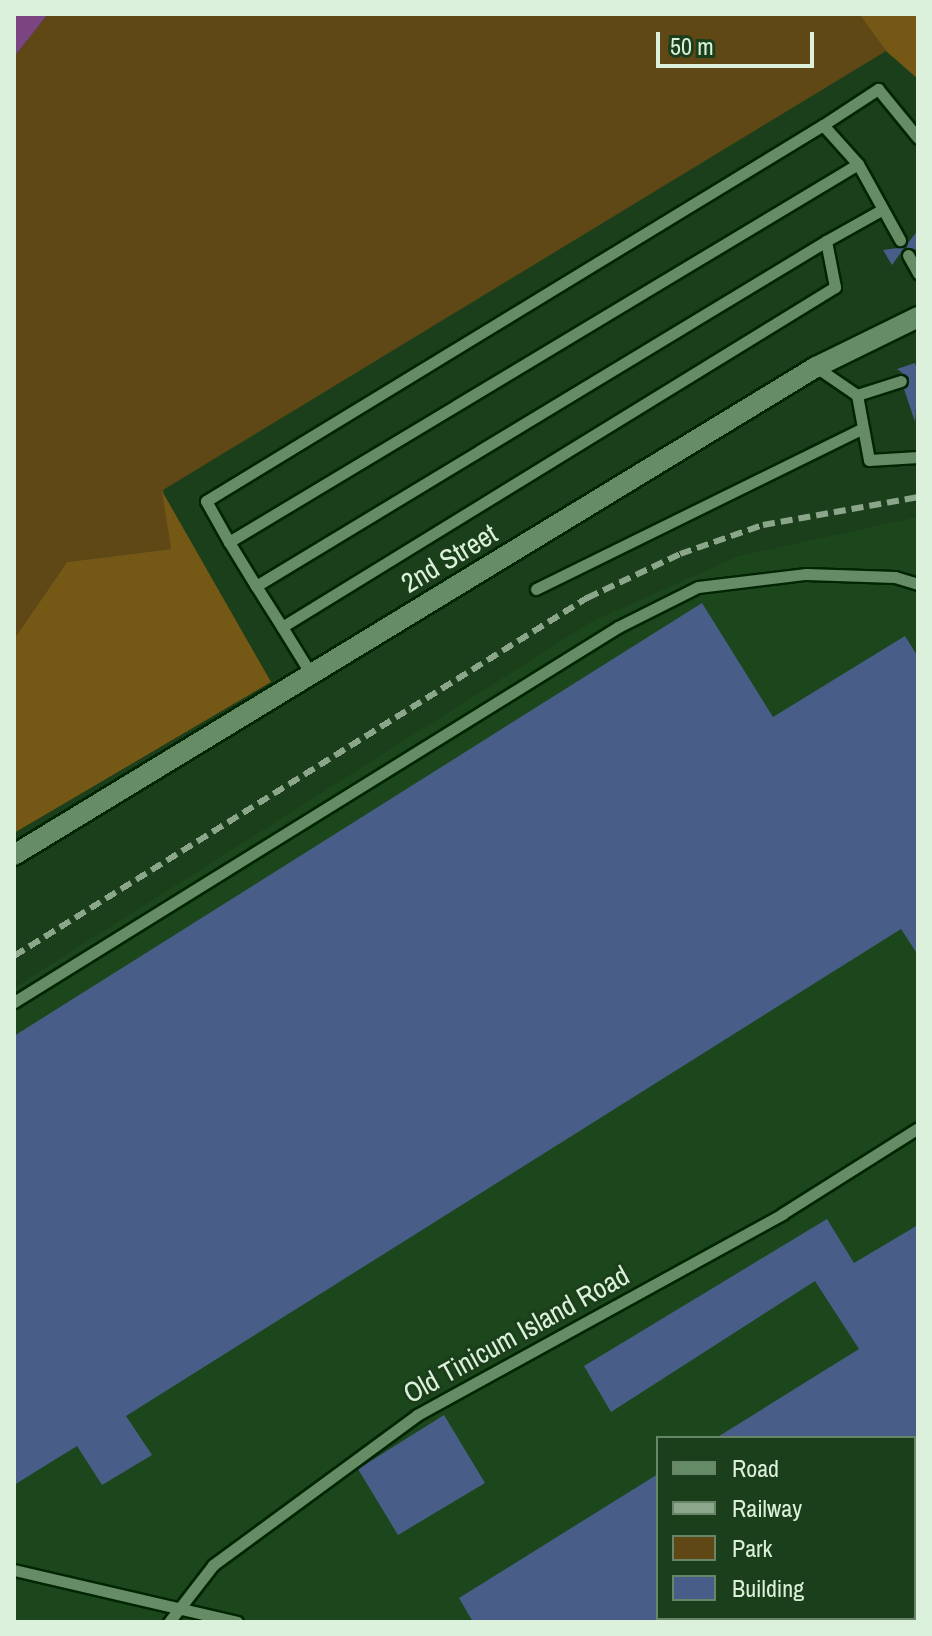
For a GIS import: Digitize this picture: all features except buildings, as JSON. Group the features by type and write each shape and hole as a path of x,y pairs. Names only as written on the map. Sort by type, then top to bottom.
{"street":[{"name":"2nd Street","path":"14,855 816,367 918,317"}],"lane":[{"path":"311,674 206,501 878,89 918,138"},
{"path":"823,125 858,164 900,240"},
{"path":"229,542 858,164"},
{"path":"256,586 883,209"},
{"path":"282,627 835,287 826,241"},
{"path":"908,255 918,273"},
{"path":"816,367 857,395 869,460 918,457"},
{"path":"857,395 901,381"},
{"path":"536,589 863,428"},
{"path":"14,1002 618,627 698,587 806,574 895,577 918,584"},
{"name":"Old Tinicum Island Road","path":"169,1622 213,1565 417,1415 782,1214 918,1128"},
{"path":"14,1570 237,1622"}],"shaded area":[{"path":"14,14 48,14 14,57"},
{"path":"859,14 918,14 918,79 886,51"},
{"path":"162,491 271,682 14,833 14,639 67,562 171,549"},
{"path":"918,517 918,1622 14,1622 14,988 591,622 739,556"}],"green space":[{"path":"48,14 859,14 886,51 163,490 171,549 67,562 14,639 14,57"}],"railway":[{"path":"14,956 587,598 680,554 763,525 918,497"}]}
